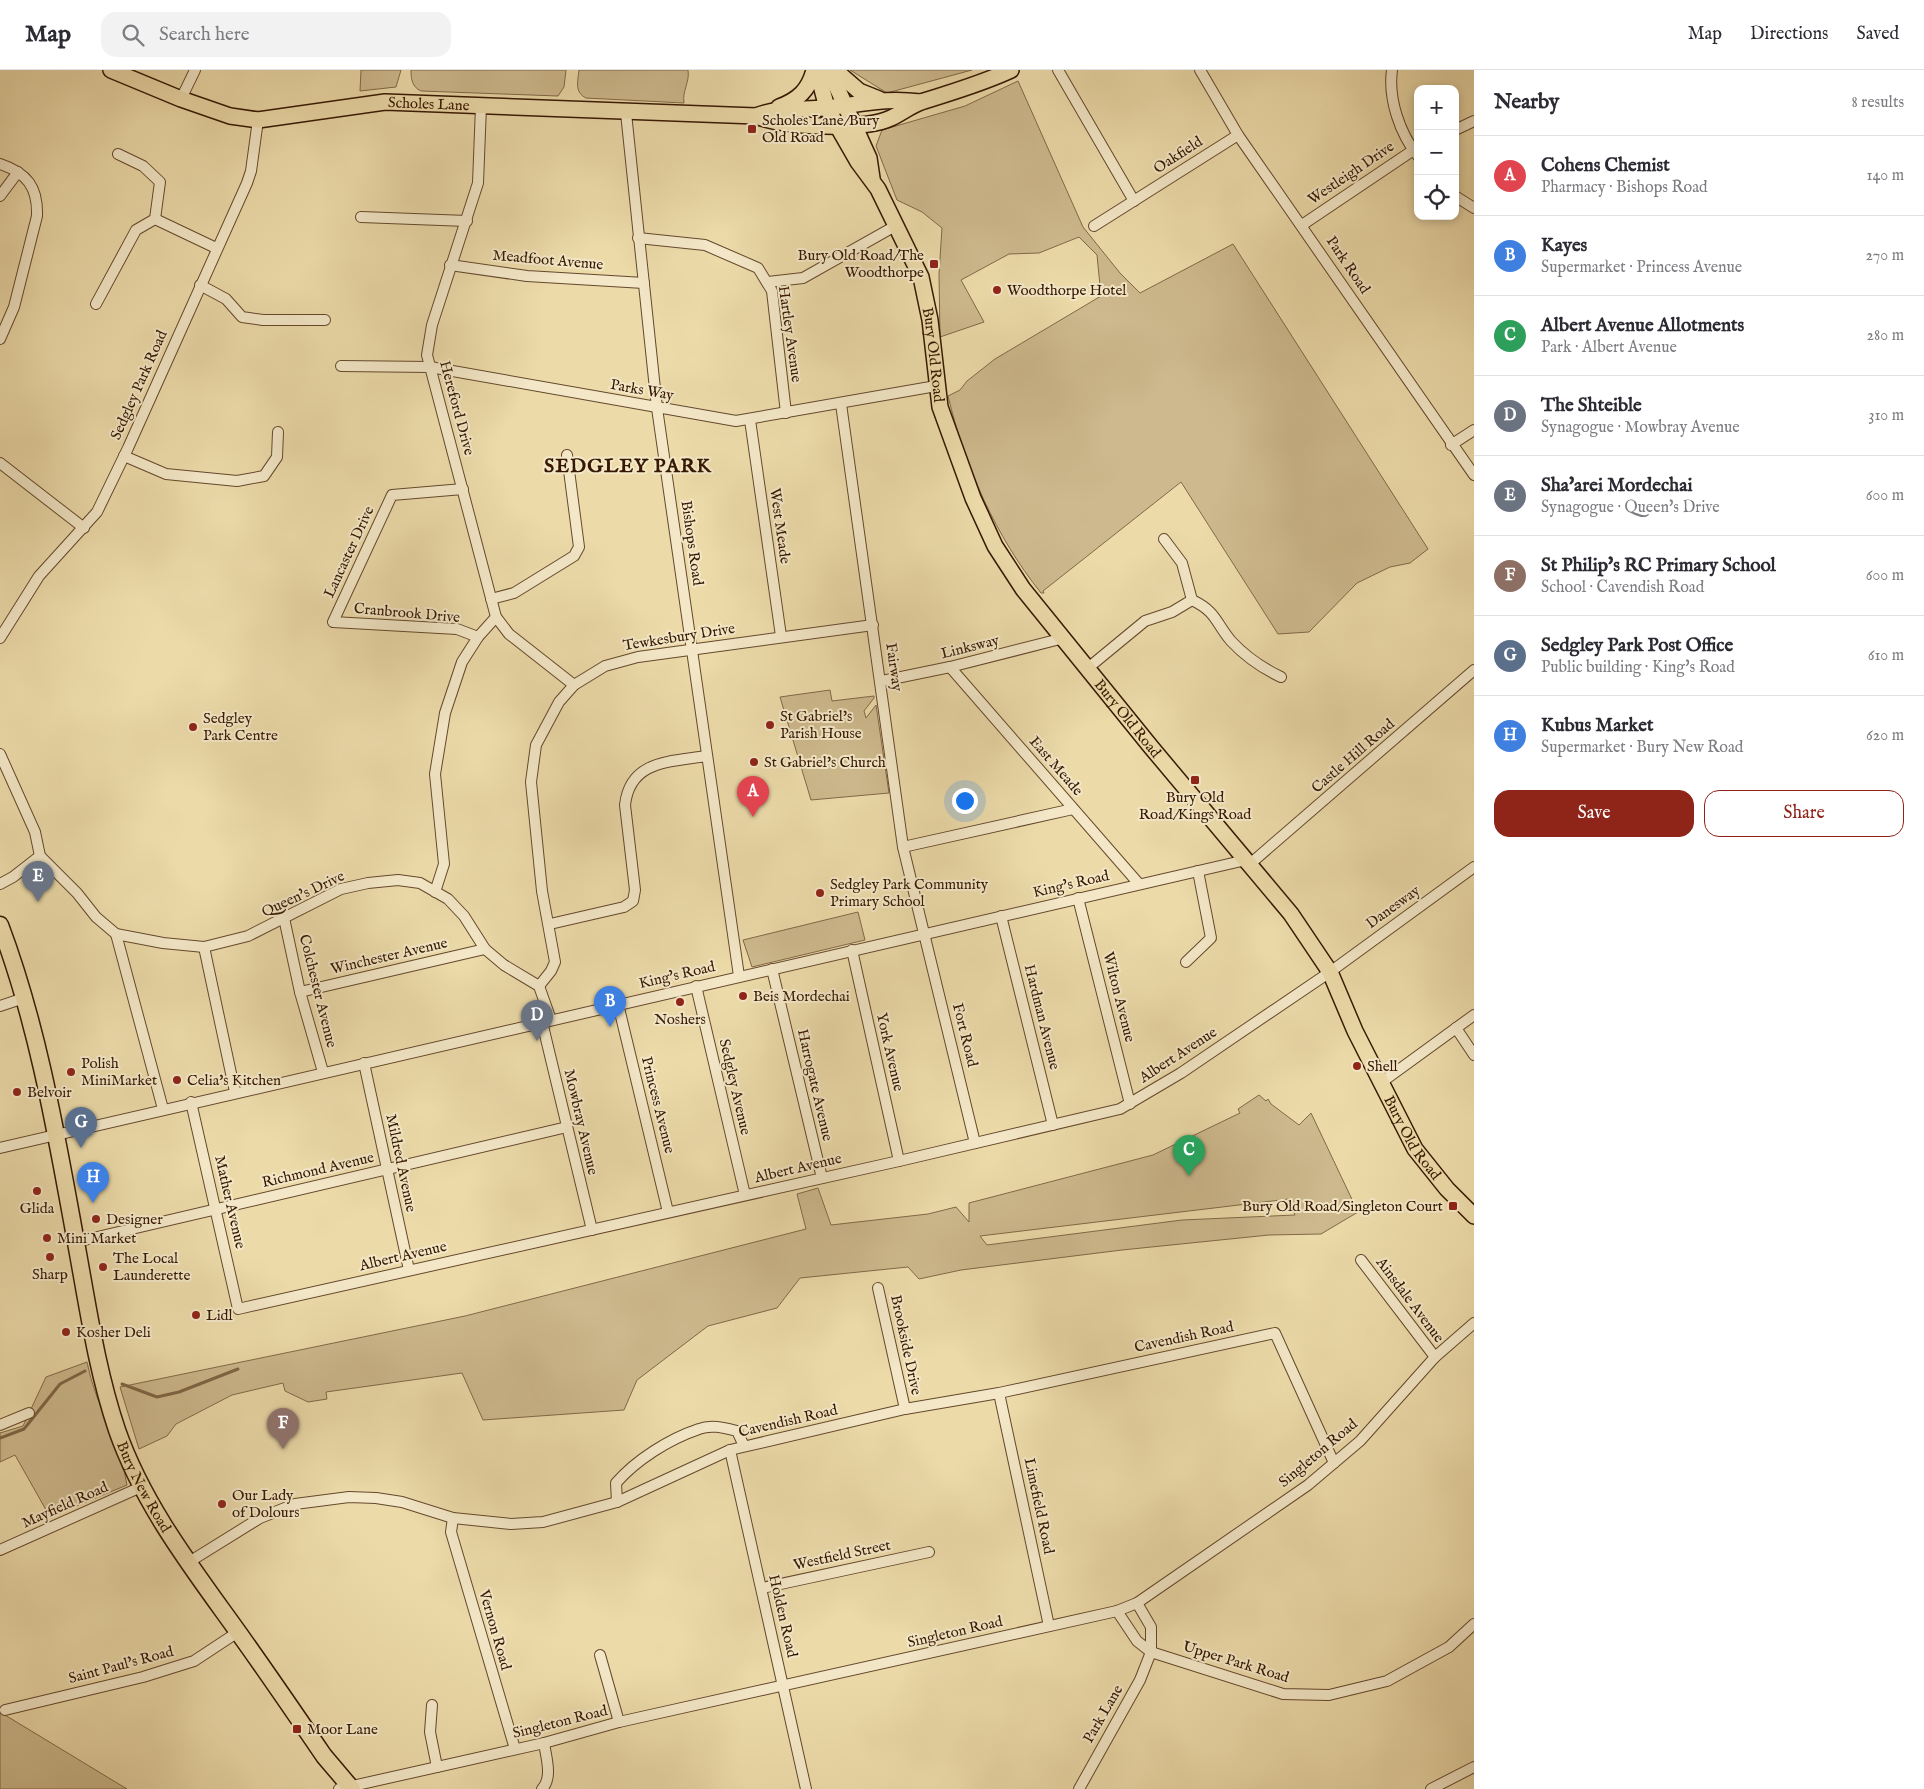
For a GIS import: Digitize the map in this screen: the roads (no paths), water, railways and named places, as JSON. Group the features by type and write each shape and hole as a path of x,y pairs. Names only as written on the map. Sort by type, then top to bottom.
{"highway":[{"path":"0,925 24,998"},
{"name":"Bury New Road","path":"24,998 56,1134 89,1316 117,1430 141,1487 189,1562 347,1789"}],"main road":[{"name":"Scholes Lane","path":"111,70 181,99 230,116 258,120 385,102 626,113 756,116 773,110 827,108 849,115"},
{"name":"Bury Old Road","path":"816,70 827,108 858,162 872,178 914,260 926,296 936,386 948,431 973,498 995,546 1023,589 1151,747 1291,914 1330,972 1355,1031 1415,1149 1447,1189 1474,1216"},
{"path":"773,110 795,101 803,94 816,70"},
{"name":"Bury Old Road","path":"829,70 869,158 872,178"},
{"path":"835,70 859,91 881,100"},
{"path":"849,115 905,109 921,102 972,87 1010,70"},
{"path":"849,115 881,100 895,99 921,102"},
{"name":"Scholes Lane","path":"756,116 773,123 836,125 849,115"}],"street":[{"path":"181,99 195,70"},
{"path":"1058,70 1134,201"},
{"name":"Park Road","path":"1200,70 1238,134 1474,475"},
{"path":"1392,70 1391,80 1397,117 1414,147"},
{"name":"Hereford Drive","path":"481,106 478,183 467,221 450,265 428,341 427,355 464,489 496,617 509,634 574,685"},
{"name":"Bishops Road","path":"626,113 657,408 739,976"},
{"name":"Sedgley Park Road","path":"0,638 39,576 97,512 124,456 251,171 258,120"},
{"path":"1459,128 1474,121"},
{"name":"Oakfield","path":"1094,226 1238,134"},
{"name":"Westleigh Drive","path":"1302,225 1414,152"},
{"path":"118,154 143,166 160,182 156,218"},
{"path":"0,164 18,172 29,181 35,191 37,216 14,307 0,338"},
{"path":"0,196 18,172"},
{"path":"1459,199 1474,208"},
{"path":"361,217 467,221"},
{"path":"156,218 216,248"},
{"path":"96,304 136,230 156,218"},
{"path":"768,282 803,278 897,225"},
{"name":"Hartley Avenue","path":"638,238 704,245 758,268 772,291 786,413"},
{"name":"Meadfoot Avenue","path":"450,265 527,276 644,283"},
{"path":"200,285 226,299 242,317 263,320 325,320"},
{"name":"Parks Way","path":"341,366 430,367 720,420 750,420 936,386"},
{"name":"Fairway","path":"841,404 882,681 903,846 925,934"},
{"name":"West Meade","path":"750,420 780,636"},
{"path":"1452,445 1474,430"},
{"path":"124,456 166,474 237,481 264,476 277,458 278,432"},
{"path":"492,599 514,593 574,556 579,547 567,454"},
{"path":"0,463 84,528"},
{"name":"Lancaster Drive","path":"333,622 392,495 464,489"},
{"path":"1164,539 1182,563 1192,600 1207,607 1231,640 1242,651 1263,669 1281,677"},
{"path":"1088,668 1145,621 1172,612 1192,600"},
{"path":"435,892 444,864 435,774 445,713 462,662 478,637 496,617"},
{"name":"Cranbrook Drive","path":"333,622 457,629 478,637"},
{"name":"Tewkesbury Drive","path":"539,986 551,972 555,962 550,924 542,891 531,782 536,745 559,702 574,685 605,666 638,656 873,625"},
{"name":"Linksway","path":"882,681 950,667 1064,638"},
{"name":"East Meade","path":"950,667 1139,884"},
{"name":"Castle Hill Road","path":"1248,862 1474,670"},
{"path":"0,754 35,832 40,856 0,884"},
{"path":"550,924 624,907 633,901 634,890 624,805 626,795 635,776 653,765 706,756"},
{"path":"903,846 1073,809"},
{"name":"Queen's Drive","path":"40,856 77,894 96,917 116,934 163,943 204,947 248,936 341,889 368,883 398,880 420,884 448,899 464,916 485,949 504,964 539,986"},
{"name":"King's Road","path":"0,1148 191,1102 1139,884 1248,862"},
{"name":"Danesway","path":"1330,972 1474,867"},
{"path":"1186,962 1212,938 1198,871"},
{"name":"Wilton Avenue","path":"1078,898 1130,1104"},
{"name":"Hardman Avenue","path":"1001,916 1053,1125"},
{"name":"Colchester Avenue","path":"284,918 300,992 323,1072"},
{"path":"116,934 163,1109"},
{"name":"Fort Road","path":"925,934 975,1143"},
{"path":"204,947 235,1092"},
{"name":"Winchester Avenue","path":"300,992 485,949"},
{"name":"York Avenue","path":"852,950 899,1161"},
{"name":"Harrogate Avenue","path":"772,969 822,1178"},
{"name":"Albert Avenue","path":"238,1309 899,1161 1053,1125 1130,1104 1181,1073 1330,972"},
{"path":"539,986 546,1021"},
{"name":"Sedgley Avenue","path":"696,986 745,1195"},
{"path":"0,1006 24,998"},
{"name":"Princess Avenue","path":"618,1004 668,1212"},
{"path":"1382,1082 1474,1015"},
{"name":"Mowbray Avenue","path":"546,1021 567,1126 592,1230"},
{"path":"1456,1028 1474,1055"},
{"name":"Mildred Avenue","path":"364,1063 409,1270"},
{"name":"Mather Avenue","path":"191,1102 238,1309"},
{"name":"Richmond Avenue","path":"76,1242 567,1126"},
{"name":"Ainsdale Avenue","path":"1361,1260 1435,1357"},
{"name":"Brookside Drive","path":"878,1288 905,1409"},
{"name":"Singleton Road","path":"347,1789 544,1743 619,1722 784,1687 1117,1611 1137,1603 1308,1485 1360,1441 1435,1357 1474,1322"},
{"name":"Cavendish Road","path":"189,1562 260,1518 295,1504 349,1497 376,1498 402,1502 453,1518 511,1524 543,1522 617,1502 730,1450 744,1446 905,1409 999,1393 1275,1333 1334,1463"},
{"name":"Limefield Road","path":"999,1393 1049,1626"},
{"path":"0,1425 29,1412"},
{"path":"617,1502 616,1483 630,1467 700,1428 722,1427 737,1431 744,1446"},
{"name":"Holden Road","path":"730,1450 806,1789"},
{"name":"Mayfield Road","path":"0,1550 141,1487"},
{"name":"Vernon Road","path":"453,1518 450,1532 515,1750"},
{"name":"Westfield Street","path":"762,1588 929,1552"},
{"path":"1137,1603 1151,1627 1151,1652"},
{"name":"Upper Park Road","path":"1117,1611 1137,1641 1151,1652 1283,1694 1329,1695 1387,1681 1449,1647 1474,1624"},
{"name":"Saint Paul's Road","path":"5,1710 143,1676 194,1661 238,1632"},
{"name":"Park Lane","path":"1079,1789 1140,1680 1151,1652"},
{"path":"600,1654 619,1722"},
{"path":"432,1705 430,1732 437,1767"},
{"path":"542,1789 547,1784 548,1773 544,1743"},
{"path":"1431,1789 1474,1767"}],"waterway":[{"path":"122,1384 157,1397 179,1392 238,1369"},
{"path":"0,1438 24,1429 60,1384 85,1371"}],"place":[{"name":"Scholes Lane/Bury Old Road","path":"752,129"},
{"name":"Bury Old Road/The Woodthorpe","path":"934,264"},
{"name":"Woodthorpe Hotel","path":"997,290"},
{"name":"St Gabriel's Parish House","path":"770,725"},
{"name":"Sedgley Park Centre","path":"193,727"},
{"name":"St Gabriel's Church","path":"754,762"},
{"name":"Bury Old Road/Kings Road","path":"1195,780"},
{"name":"Cohens Chemist","path":"753,817"},
{"name":"Sedgley Park Community Primary School","path":"820,893"},
{"name":"Sha'arei Mordechai","path":"38,902"},
{"name":"Beis Mordechai","path":"743,996"},
{"name":"Noshers","path":"680,1002"},
{"name":"Kayes","path":"610,1027"},
{"name":"The Shteible","path":"537,1041"},
{"name":"Shell","path":"1357,1066"},
{"name":"Polish MiniMarket","path":"71,1072"},
{"name":"Celia's Kitchen","path":"177,1080"},
{"name":"Belvoir","path":"17,1092"},
{"name":"Sedgley Park Post Office","path":"81,1148"},
{"name":"Albert Avenue Allotments","path":"1189,1176"},
{"name":"Glida","path":"37,1191"},
{"name":"Kubus Market","path":"93,1203"},
{"name":"Bury Old Road/Singleton Court","path":"1453,1206"},
{"name":"Designer","path":"96,1219"},
{"name":"Mini Market","path":"47,1238"},
{"name":"Sharp","path":"50,1257"},
{"name":"The Local Launderette","path":"103,1267"},
{"name":"Lidl","path":"196,1315"},
{"name":"Kosher Deli","path":"66,1332"},
{"name":"St Philip's RC Primary School","path":"283,1449"},
{"name":"Our Lady of Dolours","path":"222,1504"},
{"name":"Moor Lane","path":"297,1729"}],"district":[{"name":"SEDGLEY PARK","path":"628,466"}]}
